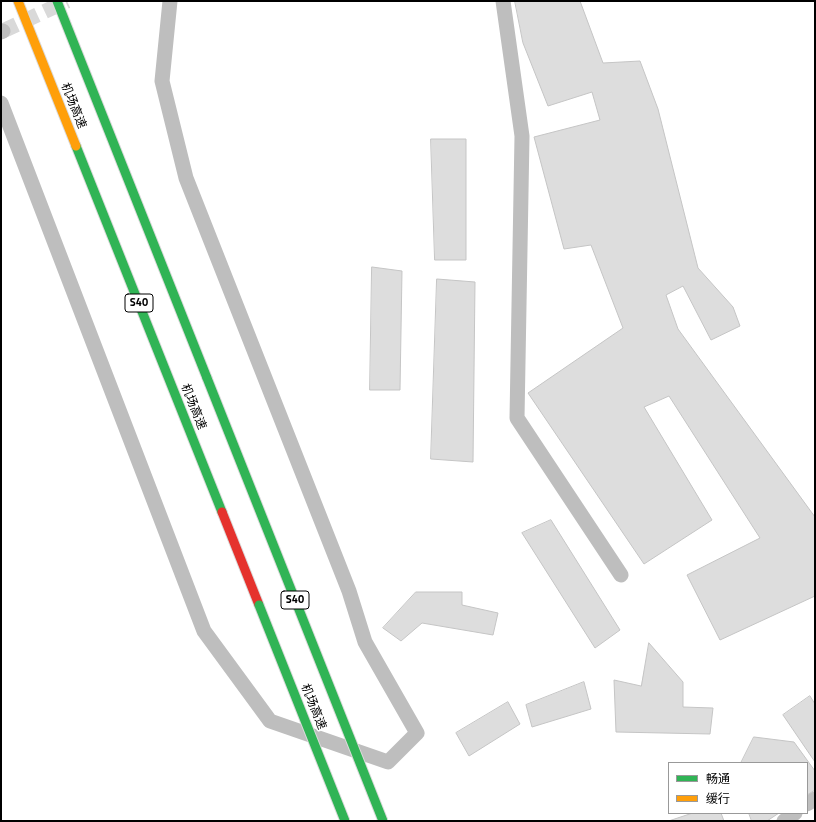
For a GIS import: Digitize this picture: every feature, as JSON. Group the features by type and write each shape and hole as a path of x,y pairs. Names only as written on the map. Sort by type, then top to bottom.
{"highway":[{"name":"机场高速","path":"18,1 345,821"},
{"name":"机场高速","path":"57,1 383,821"}],"street":[{"path":"1,103 204,631 270,721 388,762 417,733 365,642 349,591 186,178 162,81 170,1"},
{"path":"503,1 522,136 517,418 621,575"},
{"path":"784,821 794,814"}],"building":[{"path":"515,1 580,1 603,63 640,61 658,109 698,268 733,307 740,326 711,340 683,286 666,295 678,329 815,517 815,596 720,640 687,575 760,538 669,396 644,407 712,520 644,564 528,393 623,328 591,245 564,249 534,137 600,120 592,92 548,106 523,43"},
{"path":"431,139 466,139 466,260 435,260"},
{"path":"372,267 402,271 400,390 370,390"},
{"path":"437,279 475,282 473,462 431,459"},
{"path":"551,520 620,630 595,648 522,533"},
{"path":"416,592 462,592 462,605 498,613 493,635 422,623 401,641 383,628"},
{"path":"649,643 683,682 683,707 713,708 710,734 616,732 614,680 641,686"},
{"path":"584,682 591,709 532,727 526,705"},
{"path":"810,696 815,704 815,762 783,715"},
{"path":"508,702 520,724 469,756 456,733"},
{"path":"754,737 794,742 815,771 815,790 808,794 808,762 742,762"},
{"path":"690,814 721,814 724,821 669,821"},
{"path":"749,814 778,814 767,821 752,821"}],"tunnel":[{"path":"3,31 67,1"}],"traffic: fast":[{"path":"57,1 207,378"},
{"path":"76,146 222,512"},
{"path":"207,378 383,821"},
{"path":"259,605 345,821"}],"traffic: slow":[{"path":"18,1 76,146"}],"traffic: jam":[{"path":"222,512 259,605"}]}
